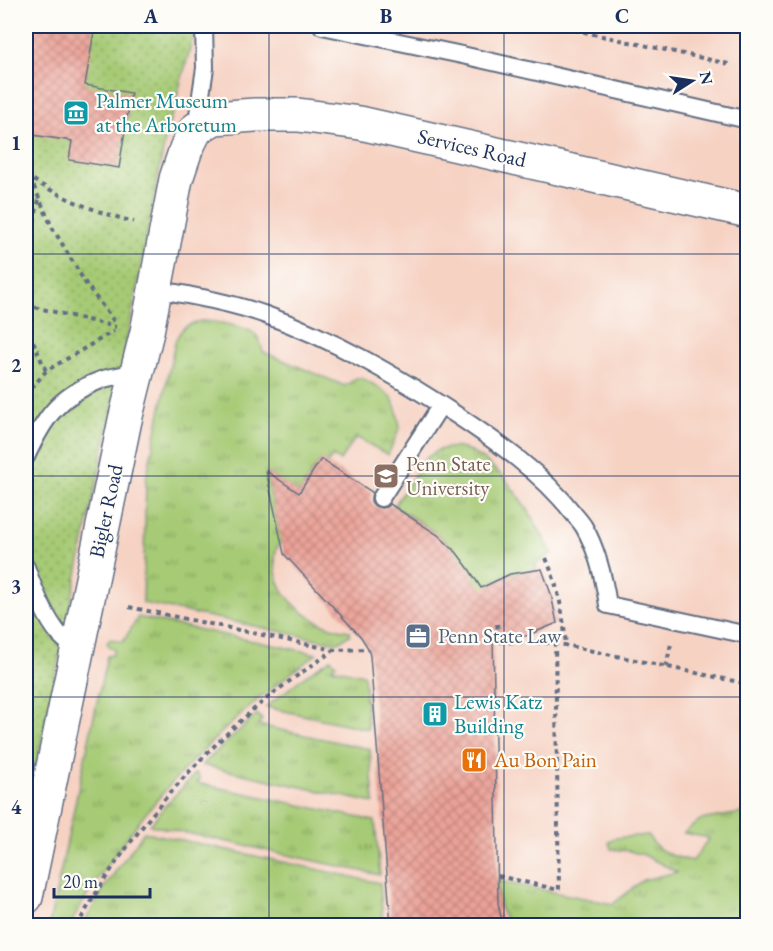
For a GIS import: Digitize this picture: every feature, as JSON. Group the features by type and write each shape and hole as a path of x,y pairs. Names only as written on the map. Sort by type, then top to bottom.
{"street":[{"name":"Services Road","path":"196,129 214,118 298,115 330,118 747,206"},
{"name":"Bigler Road","path":"26,897 77,650 147,332 176,180 186,149 196,129"}],"lane":[{"path":"322,26 462,55 747,120"},
{"path":"196,129 205,68 207,27"},
{"path":"155,289 236,305 292,324 378,366 490,437 561,498 585,528 604,579 608,605 747,635"},
{"path":"26,457 38,430 57,405 73,393 102,380 137,372"},
{"path":"381,498 441,405"},
{"path":"26,567 46,613 60,635 77,650"}],"path":[{"path":"557,26 729,64"},
{"path":"26,174 70,200 105,214 138,223"},
{"path":"30,178 52,227 86,284 119,328"},
{"path":"26,256 39,198"},
{"path":"26,305 119,328"},
{"path":"26,325 46,371"},
{"path":"26,395 46,371 119,328"},
{"path":"546,558 559,593 566,646"},
{"path":"129,607 334,650 368,649"},
{"path":"497,624 500,642 555,644 747,684"},
{"path":"498,876 559,890 555,644"},
{"path":"77,926 116,861 193,767 255,709 334,650"}],"shaded area":[{"name":"Penn State University","path":"26,26 747,26 747,925 26,925"}],"green space":[{"path":"26,26 199,26 192,42 166,135 128,335 26,814"},
{"path":"201,321 221,323 250,331 257,336 263,352 345,386 356,378 362,378 392,398 400,427 388,455 356,437 340,461 333,456 327,463 321,459 303,486 309,490 305,497 266,472 281,537 275,562 282,589 300,610 311,618 350,631 350,635 336,643 143,603 146,479 175,342 185,327"},
{"path":"454,447 468,450 504,477 528,510 552,553 536,564 536,570 510,574 492,582 485,600 476,581 453,549 428,527 394,506 425,459 438,450"},
{"path":"138,617 317,654 244,712 178,776 120,847 70,925 49,925 107,656 113,655 114,649 110,648 107,642 111,639 123,642"},
{"path":"331,659 336,664 332,668 364,675 368,729 266,707 306,675"},
{"path":"257,714 262,720 258,725 370,749 374,803 202,765"},
{"path":"196,773 200,779 197,783 375,821 380,875 150,825"},
{"path":"747,808 747,925 509,926 503,914 499,900 498,881 613,904 643,880 677,872 644,855 611,849 609,842 616,838 648,835 661,850 693,861 709,838 684,833 700,820 742,813"},
{"path":"144,832 380,883 383,925 83,925 103,889"}],"building":[{"name":"Palmer Museum at the Arboretum","path":"26,26 95,26 85,85 131,93 119,168 69,160 72,141 26,134"},
{"name":"Lewis Katz Building","path":"321,459 372,492 371,502 375,506 381,508 390,504 438,535 457,553 481,588 510,574 542,569 551,594 557,623 526,636 493,637 498,903 503,926 391,926 368,648 361,637 284,554 266,471 299,493"}],"place":[{"name":"Palmer Museum at the Arboretum","path":"76,113"},
{"name":"Penn State University","path":"386,476"},
{"name":"Penn State Law","path":"418,636"},
{"name":"Lewis Katz Building","path":"435,714"},
{"name":"Au Bon Pain","path":"474,760"}]}
